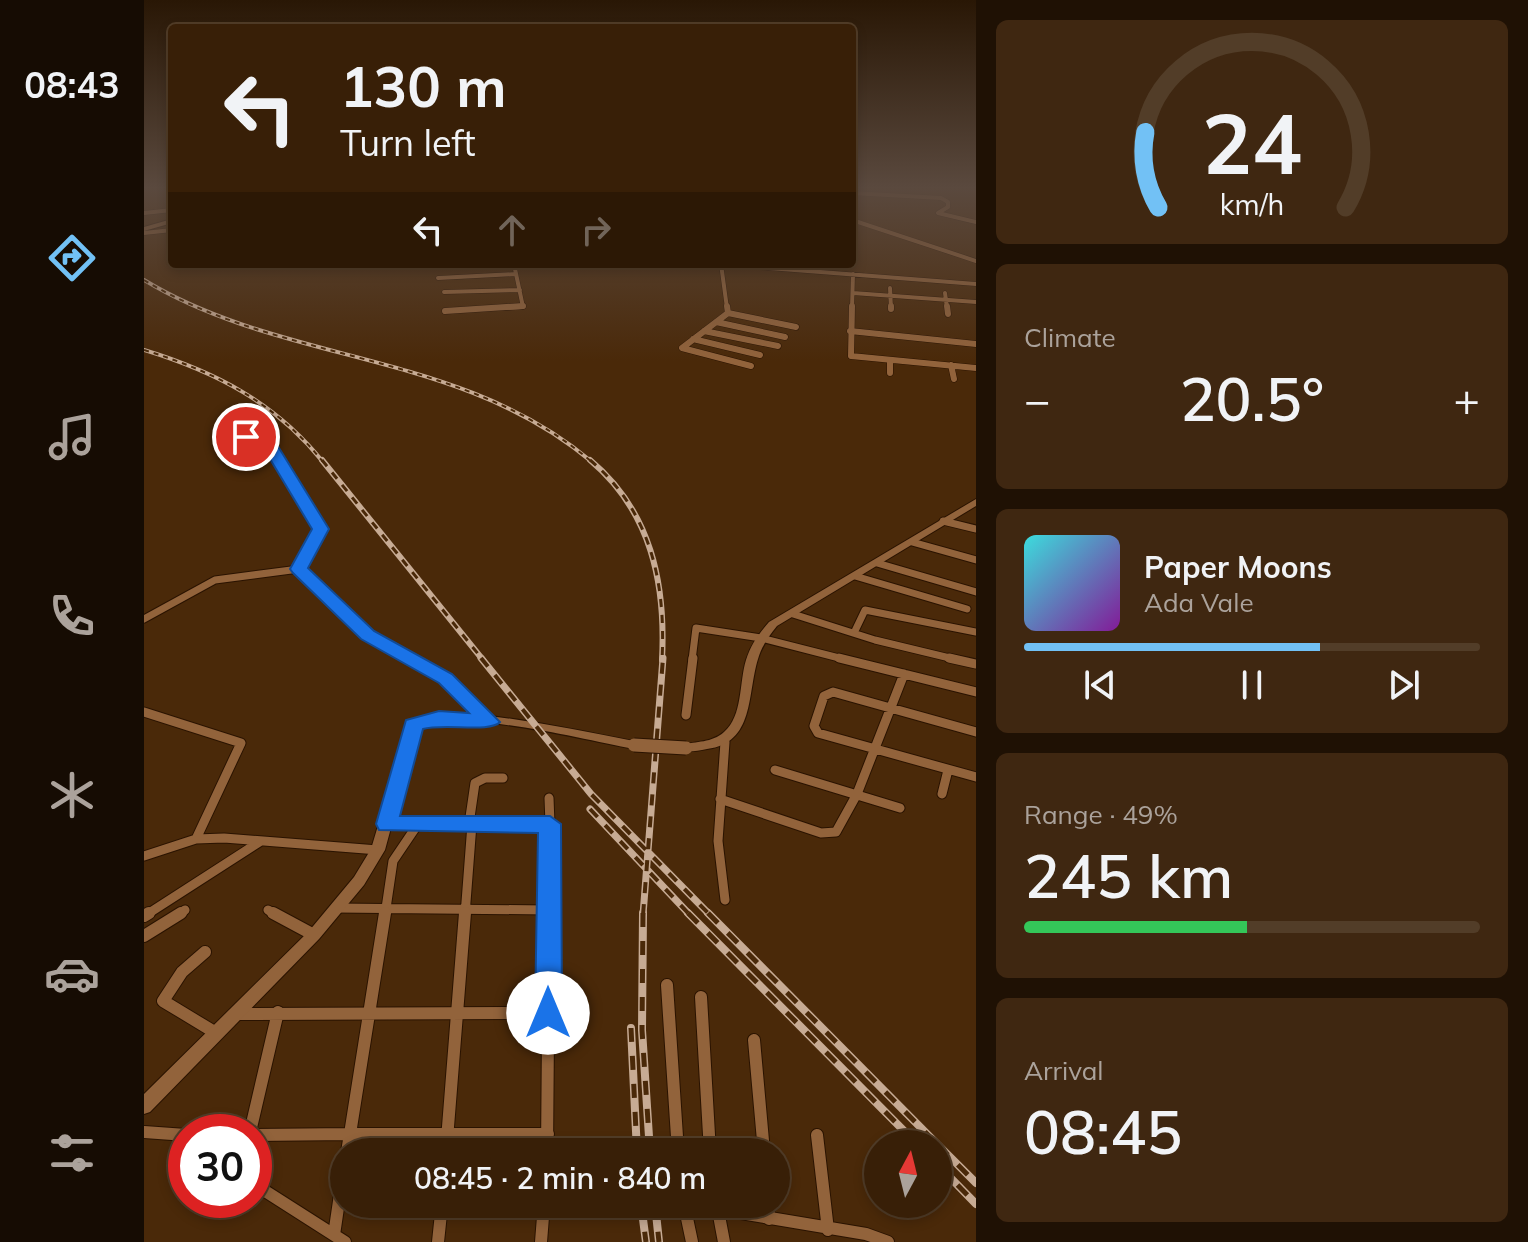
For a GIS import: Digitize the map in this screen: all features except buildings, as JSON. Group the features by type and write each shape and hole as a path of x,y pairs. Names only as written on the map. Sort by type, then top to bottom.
{"street":[{"path":"931,246 976,261"},
{"path":"445,311 520,309 524,306 516,274 518,268"},
{"path":"720,268 728,313"},
{"path":"773,268 976,284"},
{"path":"438,278 516,274"},
{"path":"853,274 851,356 976,368"},
{"path":"890,288 891,309"},
{"path":"444,292 520,290"},
{"path":"853,293 946,297 976,302"},
{"path":"946,297 948,314"},
{"path":"751,366 683,349 728,313 796,327"},
{"path":"716,322 785,337"},
{"path":"704,331 778,346"},
{"path":"850,331 976,344"},
{"path":"693,339 760,355"},
{"path":"890,360 890,373"},
{"path":"951,365 954,379"},
{"path":"222,427 270,446 281,470 320,529 299,569"},
{"path":"725,900 719,875 720,799 725,742 737,728 743,712 750,666 761,638 773,624 976,502"},
{"path":"943,521 976,529"},
{"path":"912,542 976,560"},
{"path":"877,563 976,592"},
{"path":"144,619 215,580 299,569"},
{"path":"299,569 368,635 446,678 490,722"},
{"path":"855,576 967,609"},
{"path":"854,633 865,610 976,632"},
{"path":"793,614 854,633 976,662"},
{"path":"686,715 696,628 761,638 976,692"},
{"path":"720,799 821,833 832,833 857,794 904,674"},
{"path":"976,732 842,693 827,693 814,726 818,733 976,777"},
{"path":"144,712 241,743 196,839"},
{"path":"144,1106 314,935 359,881 378,850 387,824 413,725 439,717 567,729 634,745 686,748 725,742"},
{"path":"775,770 900,808"},
{"path":"942,794 948,770"},
{"path":"447,1138 475,783 485,778 503,778"},
{"path":"548,1138 549,798"},
{"path":"387,824 550,824"},
{"path":"349,1138 383,910 396,853 418,824"},
{"path":"144,856 196,839 378,850"},
{"path":"144,916 261,841"},
{"path":"334,908 548,910"},
{"path":"144,936 185,910"},
{"path":"268,910 314,935"},
{"path":"205,952 182,972 163,1001 216,1033"},
{"path":"667,985 677,1138"},
{"path":"701,997 709,1138"},
{"path":"256,1114 278,1012"},
{"path":"236,1014 548,1013"},
{"path":"754,1040 763,1138"},
{"path":"144,1132 168,1134"},
{"path":"272,1134 548,1134"},
{"path":"817,1135 828,1230"},
{"path":"272,1196 340,1239 341,1218"},
{"path":"438,1242 441,1218"},
{"path":"541,1242 543,1218"},
{"path":"687,1218 692,1242"},
{"path":"719,1218 724,1242"},
{"path":"765,1218 866,1234 888,1242"}],"railway":[{"path":"144,280 198,308 254,329 429,378 486,398 541,426 592,462"},
{"path":"144,350 196,368 243,392 285,423 323,462"},
{"path":"322,460 483,660"},
{"path":"590,460 611,480 641,525 657,576 663,631 662,660"},
{"path":"481,658 591,794 648,852"},
{"path":"648,852 663,658"},
{"path":"590,809 647,869"},
{"path":"647,869 648,852"},
{"path":"648,852 710,915"},
{"path":"643,915 647,869"},
{"path":"647,869 690,915"},
{"path":"643,913 642,1030 649,1138"},
{"path":"688,913 903,1130"},
{"path":"708,913 923,1130"},
{"path":"631,1028 636,1138"},
{"path":"952,1159 976,1183"},
{"path":"952,1179 976,1204"},
{"path":"643,1218 646,1242"},
{"path":"656,1218 659,1242"}],"route":[{"path":"246,437 270,446 281,470 320,529 299,569 368,635 446,678 490,722 439,717 413,725 387,824 550,824 548,1013"}]}
